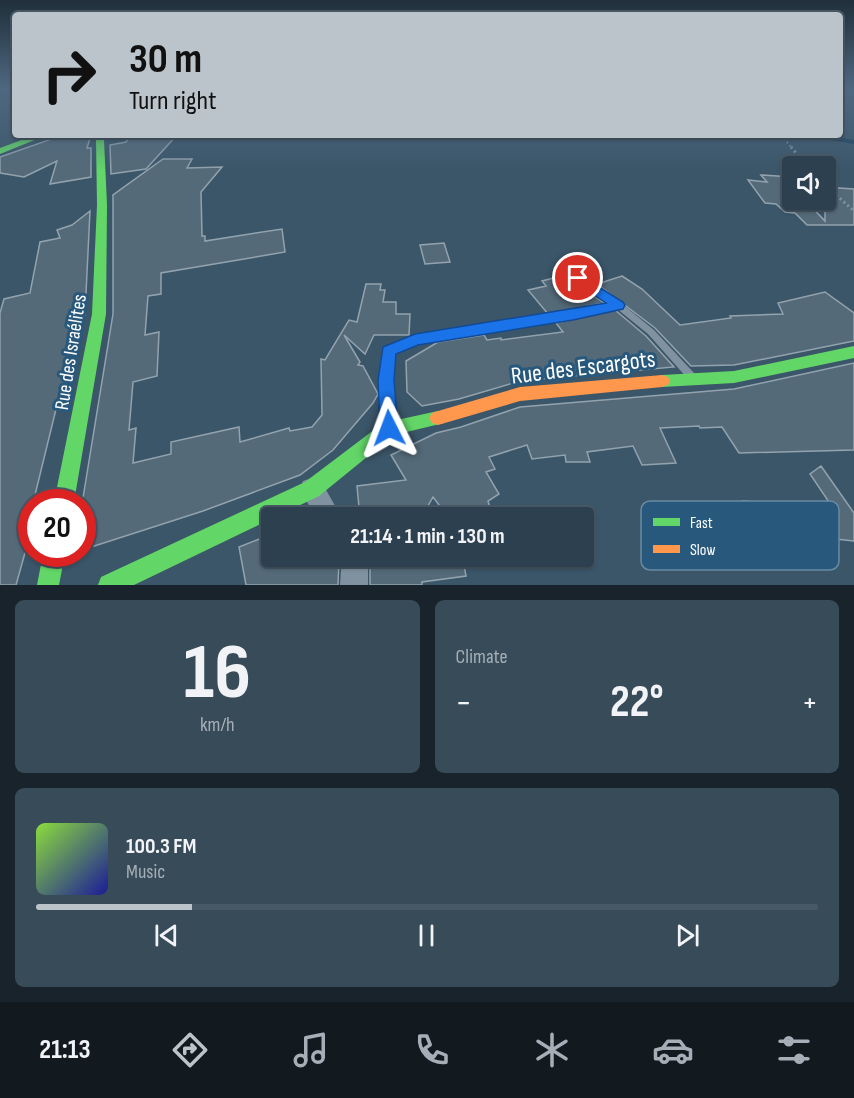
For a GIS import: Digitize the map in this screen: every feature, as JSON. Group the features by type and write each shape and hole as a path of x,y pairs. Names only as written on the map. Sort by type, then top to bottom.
{"street":[{"path":"0,151 35,138"},
{"name":"Rue des Israélites","path":"66,489 99,314 102,205 101,138"},
{"name":"Rue des Escargots","path":"109,585 312,489 389,428 460,413 520,394 734,377 854,352"},
{"path":"312,489 323,507"},
{"path":"48,585 51,567"},
{"path":"354,585 355,567"}],"lane":[{"path":"578,278 618,305 651,332 693,379"},
{"path":"389,428 386,380 389,351 415,340 573,315 618,305"}],"path":[{"path":"784,138 799,156"},
{"path":"836,195 854,211"}],"building":[{"path":"50,138 90,138 87,148 91,148 91,177 50,184 57,161 24,177 0,173 0,157"},
{"path":"174,138 146,169 111,174 110,145 126,142 128,139"},
{"path":"163,159 192,159 187,168 222,167 201,192 202,236 205,236 205,241 282,229 285,252 161,273 161,294 148,296 145,335 159,332 157,376 133,382 129,430 136,428 133,463 171,454 171,442 239,427 240,442 289,428 290,431 312,427 322,415 321,359 325,360 349,320 357,322 366,284 381,284 380,290 385,290 383,302 396,302 396,314 410,314 409,335 374,335 365,354 344,335 360,362 358,365 363,366 378,394 333,450 300,475 203,511 96,545 96,489 84,489 113,314 113,195"},
{"path":"761,175 782,176 782,209 776,204 765,203 748,180 767,182"},
{"path":"836,188 854,189 854,225 807,225 795,213 783,210 815,210 825,221 825,210 836,210"},
{"path":"90,211 85,314 80,336 73,337 59,405 57,405 36,489 18,489 18,567 21,567 16,585 0,585 0,313 4,299 30,293 40,242 60,238 57,230 72,225"},
{"path":"444,243 450,262 425,264 420,245"},
{"path":"565,275 578,289 583,288 604,303 548,314 528,290 546,286 542,281"},
{"path":"622,276 642,289 680,325 731,318 730,316 783,314 778,303 825,292 854,313 854,341 734,365 691,366 655,328 597,284"},
{"path":"615,310 646,336 674,367 520,381 459,399 422,406 407,392 406,361 438,342 484,335 487,340 501,338 501,340 563,332 556,323"},
{"path":"854,363 854,450 739,453 722,427 660,428 676,463 642,465 633,446 587,452 590,462 566,462 565,455 532,459 527,445 489,457 495,469 486,472 499,494 488,501 490,507 441,507 433,497 427,507 359,507 357,486 406,480 391,455 436,433 520,407 734,389"},
{"path":"821,466 854,513 854,541 839,539 839,501 828,501 810,474"},
{"path":"261,538 261,567 339,567 338,585 246,585 239,547"},
{"path":"370,567 464,567 466,576 422,582 422,585 370,585"}],"waterway":[{"path":"831,138 854,142"}],"traffic: fast":[{"path":"0,151 35,138"},
{"path":"66,489 99,314 102,205 101,138"},
{"path":"662,381 734,377 854,352"},
{"path":"109,585 312,489 389,428 438,418"},
{"path":"48,585 51,567"}],"traffic: slow":[{"path":"438,418 520,394 662,381"}],"route":[{"path":"389,428 386,380 389,351 415,340 573,315 618,305 578,278"}]}
